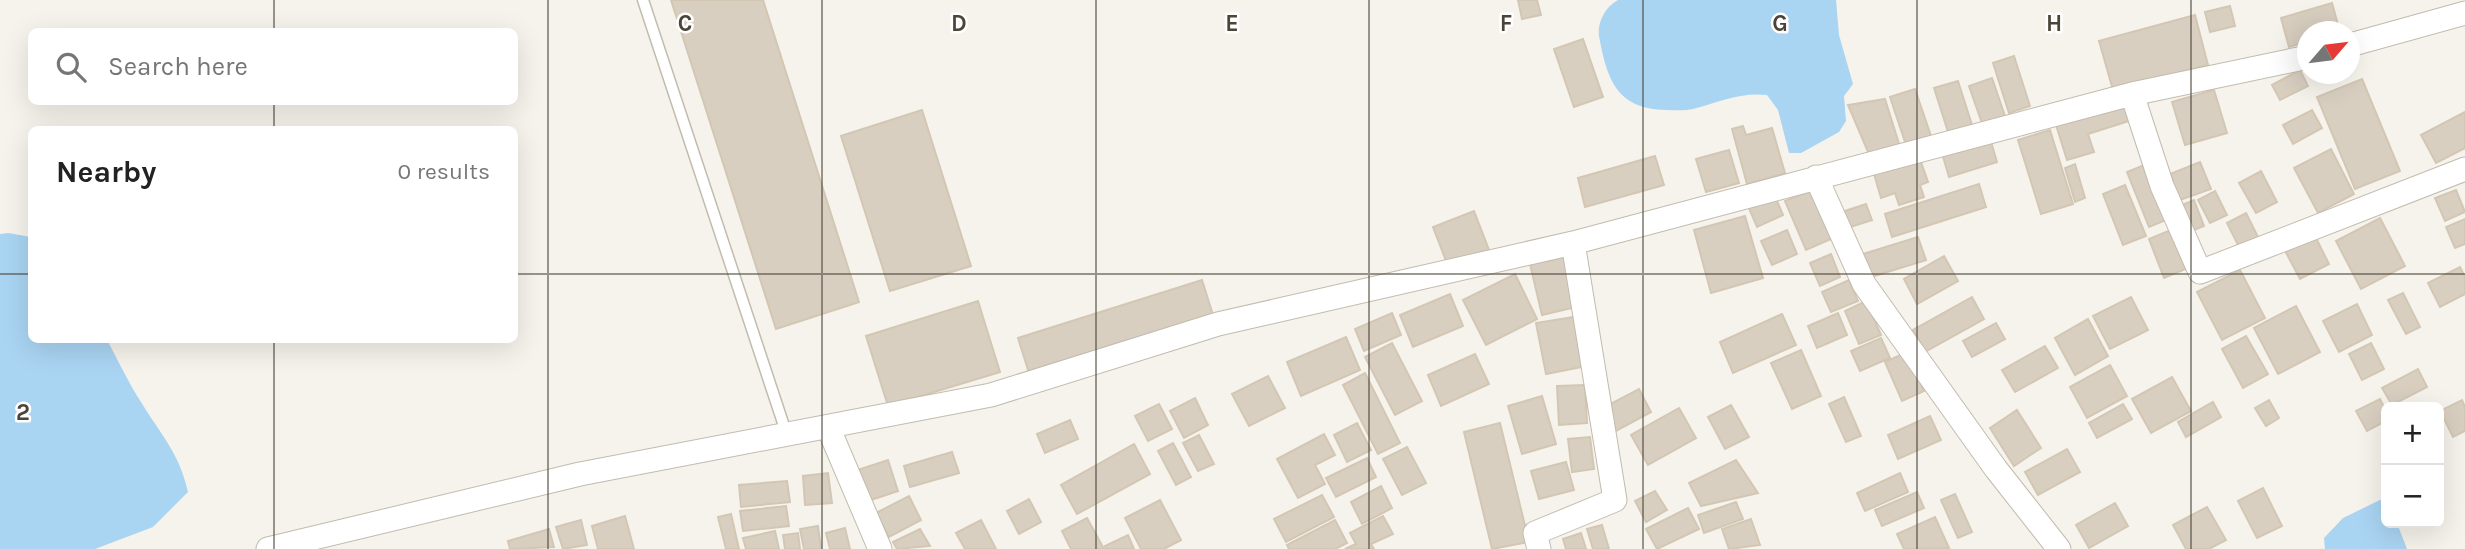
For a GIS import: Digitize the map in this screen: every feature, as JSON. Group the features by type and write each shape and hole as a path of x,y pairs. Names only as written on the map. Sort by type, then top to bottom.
{"street":[{"path":"2360,42 2465,13"},
{"path":"268,549 580,474 991,395 1218,324 1573,243 2132,93 2297,59"},
{"path":"2132,93 2162,186 2200,272 2465,169"},
{"path":"1816,177 1864,284 1996,469 2059,549"},
{"path":"1539,549 1535,533 1615,500 1573,243"},
{"path":"828,427 880,549"}],"lane":[{"path":"643,0 787,435"}],"water":[{"path":"1618,0 1836,0 1839,35 1853,84 1844,96 1846,121 1839,132 1801,153 1789,153 1778,110 1767,95 1739,96 1687,110 1649,108 1636,104 1625,98 1611,78 1599,36 1603,15"},
{"path":"0,234 28,236 28,343 109,343 136,394 169,444 180,466 188,492 153,527 95,549 0,549"},
{"path":"2381,499 2381,528 2399,528 2407,549 2325,549 2324,538 2343,518"}],"building":[{"path":"671,0 763,0 859,302 776,329"},
{"path":"1518,0 1537,0 1541,15 1522,19"},
{"path":"2332,3 2337,21 2297,21 2297,44 2289,47 2281,18"},
{"path":"2230,6 2235,26 2210,32 2205,12"},
{"path":"2195,15 2208,65 2113,90 2099,41"},
{"path":"1583,39 1603,97 1574,107 1554,49"},
{"path":"2014,56 2030,106 2009,113 1993,63"},
{"path":"2297,72 2297,84 2308,86 2280,100 2272,85"},
{"path":"1992,78 2006,119 1983,126 1969,86"},
{"path":"2362,79 2400,171 2355,189 2317,97 2350,84 2360,84"},
{"path":"1958,81 1973,128 1949,135 1934,88"},
{"path":"1915,89 1932,139 1907,148 1890,97"},
{"path":"2214,90 2227,133 2185,145 2172,102"},
{"path":"1885,99 1900,147 1871,159 1848,105"},
{"path":"2132,102 2138,118 2088,134 2094,152 2067,160 2056,125"},
{"path":"922,110 971,266 890,291 841,136"},
{"path":"2312,110 2322,128 2293,144 2283,125"},
{"path":"2465,112 2465,148 2436,163 2421,135"},
{"path":"1743,126 1746,135 1772,128 1785,173 1747,184 1732,129"},
{"path":"2050,130 2073,204 2041,214 2018,140"},
{"path":"1989,135 1997,162 1949,177 1941,150"},
{"path":"2331,149 2354,194 2318,213 2294,168"},
{"path":"1729,150 1739,183 1706,192 1696,159"},
{"path":"1655,156 1664,185 1585,207 1578,178"},
{"path":"1920,159 1928,182 1920,185 1924,197 1899,205 1895,193 1881,198 1874,174"},
{"path":"2200,162 2211,189 2180,200 2170,174"},
{"path":"2149,163 2171,218 2149,227 2127,172"},
{"path":"2075,164 2085,198 2075,202 2065,168"},
{"path":"2261,171 2277,202 2256,213 2239,183"},
{"path":"1979,184 1986,207 1892,237 1885,214"},
{"path":"2125,185 2146,236 2123,245 2103,194"},
{"path":"2456,190 2465,212 2445,221 2435,198"},
{"path":"1810,191 1831,239 1806,250 1785,201"},
{"path":"2215,191 2227,215 2210,223 2198,200"},
{"path":"1774,194 1783,215 1757,227 1748,206"},
{"path":"2194,200 2204,226 2187,233 2177,207"},
{"path":"1866,204 1872,220 1844,229 1839,213"},
{"path":"1474,211 1489,250 1448,266 1433,227"},
{"path":"2246,213 2259,239 2240,249 2227,223"},
{"path":"1745,216 1763,278 1711,293 1694,230"},
{"path":"2380,218 2405,266 2361,289 2336,241"},
{"path":"2465,219 2465,244 2455,248 2446,227"},
{"path":"2173,229 2188,268 2164,278 2149,239"},
{"path":"1787,230 1797,254 1772,265 1761,241"},
{"path":"2312,230 2329,264 2300,279 2282,245"},
{"path":"1918,237 1926,260 1868,278 1860,255"},
{"path":"1831,254 1840,277 1820,286 1810,263"},
{"path":"1944,256 1958,281 1917,304 1904,279"},
{"path":"1565,257 1576,307 1542,315 1530,264"},
{"path":"2460,267 2465,277 2465,294 2440,307 2428,283"},
{"path":"2240,270 2265,318 2222,340 2197,292"},
{"path":"1515,274 1537,319 1486,345 1463,300"},
{"path":"1202,280 1213,315 1029,373 1018,338"},
{"path":"1849,280 1858,301 1831,312 1822,292"},
{"path":"2403,293 2420,327 2406,334 2388,300"},
{"path":"1450,294 1463,326 1413,347 1400,315"},
{"path":"1972,297 1984,319 1925,352 1913,330"},
{"path":"2131,297 2148,330 2110,349 2093,316"},
{"path":"978,301 1000,372 888,406 866,336"},
{"path":"1866,301 1881,335 1859,344 1845,311"},
{"path":"2357,304 2372,335 2339,352 2323,321"},
{"path":"2296,306 2320,352 2278,374 2254,328"},
{"path":"1392,313 1401,335 1364,351 1355,329"},
{"path":"1838,313 1847,335 1817,348 1808,326"},
{"path":"1782,314 1796,345 1733,373 1720,342"},
{"path":"1574,317 1582,367 1546,374 1536,323"},
{"path":"2088,319 2108,356 2075,375 2055,338"},
{"path":"1996,323 2005,339 1972,357 1963,341"},
{"path":"2246,336 2268,374 2243,388 2222,349"},
{"path":"1346,337 1360,370 1301,396 1287,362"},
{"path":"1881,338 1890,358 1860,371 1851,351"},
{"path":"1392,343 1422,401 1395,415 1365,357"},
{"path":"2371,343 2384,369 2362,380 2349,354"},
{"path":"2045,346 2058,368 2015,392 2002,370"},
{"path":"1801,350 1821,396 1792,409 1771,363"},
{"path":"1907,352 1924,391 1902,401 1885,362"},
{"path":"1475,354 1489,384 1441,406 1428,375"},
{"path":"2110,365 2127,396 2087,418 2070,387"},
{"path":"2418,369 2427,387 2398,402 2390,402 2382,388"},
{"path":"1365,373 1400,443 1378,454 1343,385"},
{"path":"1268,376 1285,408 1249,426 1232,394"},
{"path":"2172,377 2191,411 2151,433 2132,399"},
{"path":"1585,385 1587,423 1559,425 1557,386"},
{"path":"1639,389 1651,412 1616,431 1603,408"},
{"path":"1542,396 1556,444 1522,454 1508,406"},
{"path":"1844,397 1861,436 1846,442 1829,404"},
{"path":"1195,398 1208,425 1184,438 1170,411"},
{"path":"2380,399 2381,424 2367,431 2356,411"},
{"path":"2269,400 2279,418 2266,426 2255,408"},
{"path":"2462,400 2465,407 2465,431 2453,437 2444,419 2444,409"},
{"path":"2213,402 2221,417 2186,437 2178,422"},
{"path":"1159,404 1172,429 1148,441 1135,416"},
{"path":"2123,404 2132,419 2097,438 2089,423"},
{"path":"1731,405 1749,437 1725,449 1708,417"},
{"path":"1679,408 1696,438 1648,465 1631,435"},
{"path":"2017,410 2041,448 2014,466 1990,428"},
{"path":"1930,416 1941,440 1898,459 1888,435"},
{"path":"1070,420 1078,439 1045,453 1037,434"},
{"path":"1357,423 1371,450 1347,462 1334,435"},
{"path":"1500,423 1529,542 1492,549 1464,432"},
{"path":"1324,434 1335,455 1315,465 1325,484 1298,498 1277,459"},
{"path":"1199,435 1214,464 1198,471 1183,443"},
{"path":"1590,437 1594,469 1572,472 1568,439"},
{"path":"1173,443 1191,477 1176,485 1158,451"},
{"path":"1134,444 1150,474 1077,514 1061,485"},
{"path":"1407,447 1426,483 1402,495 1383,459"},
{"path":"2067,449 2080,472 2038,495 2025,472"},
{"path":"952,452 959,473 910,487 904,466"},
{"path":"1367,458 1376,477 1336,497 1326,478"},
{"path":"888,460 898,491 865,502 855,471"},
{"path":"1736,460 1758,493 1701,506 1689,483"},
{"path":"1566,462 1574,490 1539,499 1531,471"},
{"path":"828,473 832,503 805,505 803,476"},
{"path":"1900,473 1908,492 1865,511 1857,493"},
{"path":"787,481 790,502 741,507 739,485"},
{"path":"1381,486 1392,508 1362,524 1351,502"},
{"path":"2263,488 2282,526 2257,538 2238,501"},
{"path":"1655,491 1667,510 1646,522 1635,501"},
{"path":"1917,492 1924,508 1882,526 1875,510"},
{"path":"1955,494 1972,532 1958,538 1941,500"},
{"path":"1322,495 1334,517 1286,542 1274,519"},
{"path":"909,496 921,520 889,537 876,513"},
{"path":"1029,499 1041,522 1019,534 1007,511"},
{"path":"1160,500 1181,540 1164,549 1141,549 1125,518"},
{"path":"1736,502 1743,519 1704,533 1698,515"},
{"path":"2115,503 2128,526 2089,548 2076,525"},
{"path":"786,506 789,526 743,531 740,511"},
{"path":"2207,507 2226,540 2209,549 2186,549 2173,525"},
{"path":"1688,508 1699,529 1657,549 1646,529"},
{"path":"731,514 739,549 726,549 718,517"},
{"path":"625,516 634,549 598,549 592,526"},
{"path":"1383,516 1393,534 1371,544 1374,549 1345,549 1356,544 1350,533"},
{"path":"1935,517 1949,548 1904,549 1897,534"},
{"path":"1087,518 1104,549 1071,549 1062,531"},
{"path":"1751,519 1760,545 1729,549 1722,529"},
{"path":"581,520 587,545 563,549 556,527"},
{"path":"981,520 996,549 965,549 956,533"},
{"path":"1335,520 1347,543 1335,549 1289,549 1287,545"},
{"path":"1602,525 1609,549 1593,549 1587,529"},
{"path":"818,526 821,549 804,549 800,529"},
{"path":"845,528 850,549 830,549 826,533"},
{"path":"549,529 554,547 510,549 508,541"},
{"path":"920,529 930,546 897,549 893,542"},
{"path":"775,531 779,549 746,549 743,538"},
{"path":"798,533 800,549 785,549 783,535"},
{"path":"1581,533 1586,549 1566,549 1563,539"},
{"path":"1128,535 1134,549 1106,549 1105,546"}]}
